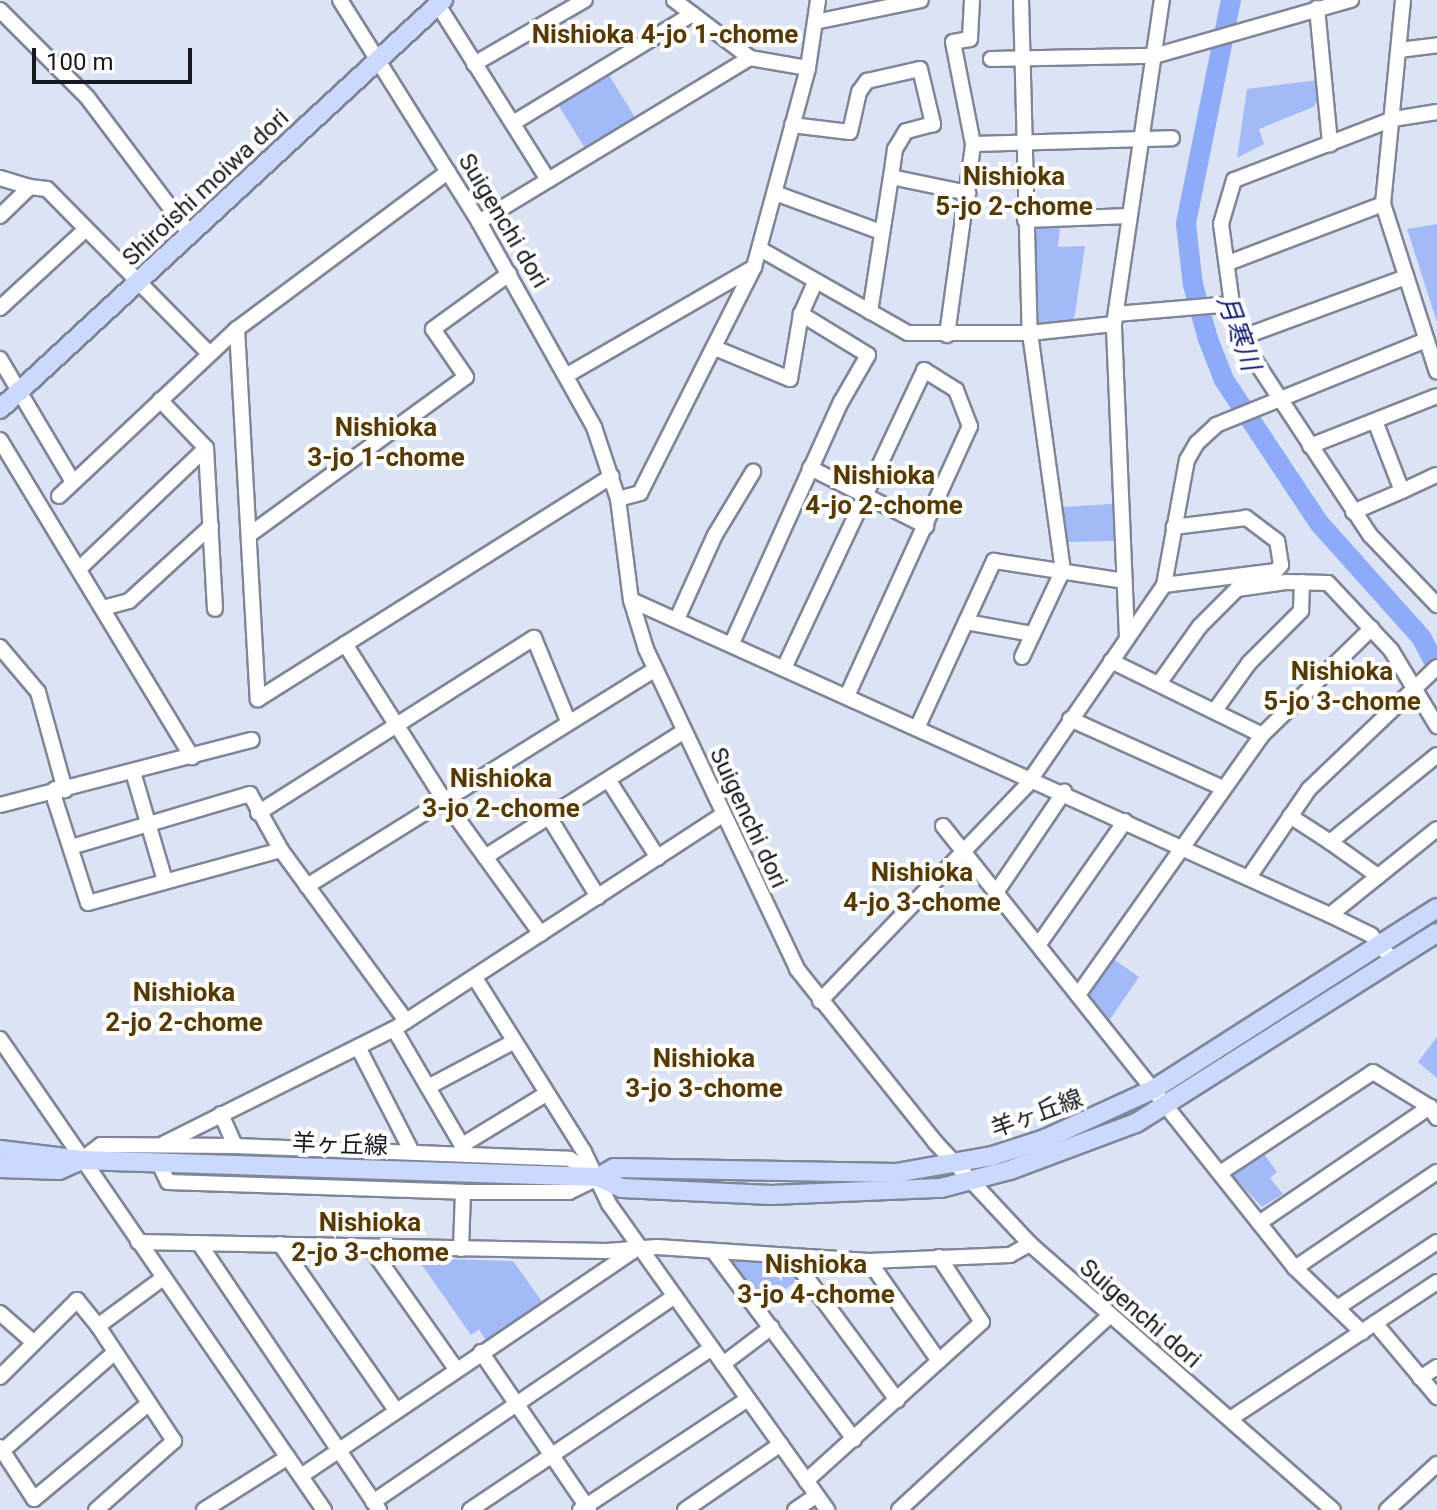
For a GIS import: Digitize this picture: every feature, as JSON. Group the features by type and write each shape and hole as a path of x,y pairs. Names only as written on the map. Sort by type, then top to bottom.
{"main road":[{"name":"Shiroishi moiwa dori","path":"0,409 441,2"},
{"name":"羊ヶ丘線","path":"598,1177 614,1168 826,1175 896,1173 955,1164 1045,1139 1154,1089 1437,908"},
{"name":"羊ヶ丘線","path":"0,1150 81,1160 598,1177 622,1188 771,1195 892,1193 970,1181 1098,1140 1167,1106 1437,933"},
{"name":"羊ヶ丘線","path":"0,1168 59,1170 81,1160"}],"street":[{"name":"Suigenchi dori","path":"340,0 380,58 569,374 612,476 618,499 631,600 655,669 778,934 820,1001 955,1164 1030,1244 1108,1317 1333,1510"},
{"path":"474,64 585,0"},
{"path":"674,0 750,58 808,68"},
{"path":"618,499 640,493 754,267 808,68 818,0"},
{"path":"815,22 890,3 921,0"},
{"path":"947,335 973,144 953,42 970,39 972,0"},
{"path":"1021,0 1019,57 1030,333 1063,570 1022,657"},
{"path":"1127,638 1115,319 1162,0"},
{"path":"991,59 1154,56 1246,27 1351,0"},
{"path":"1403,0 1383,204 1437,372"},
{"path":"441,2 474,64 548,180"},
{"path":"1317,8 1330,144"},
{"path":"0,10 87,97 191,235"},
{"path":"513,123 692,14"},
{"path":"1399,50 1437,45"},
{"path":"479,222 750,58"},
{"path":"792,125 850,132 859,92 867,81 920,69 933,124 906,131 895,149 870,312"},
{"path":"1437,112 1393,119 1234,180 1221,224 1228,263 1226,305 1274,400 1310,446 1353,512 1437,605"},
{"path":"973,144 1172,138"},
{"path":"59,496 237,329 448,172"},
{"path":"891,177 968,193"},
{"path":"0,178 47,189 209,353"},
{"path":"0,216 30,187"},
{"path":"775,193 881,232"},
{"path":"1228,263 1383,204"},
{"path":"1025,220 1129,216"},
{"path":"0,308 86,229"},
{"path":"760,249 815,283 908,333 1030,333 1226,305"},
{"path":"569,374 754,267"},
{"path":"249,535 466,377 433,329 509,274"},
{"path":"1243,337 1406,277"},
{"path":"715,348 790,379 801,314 815,283"},
{"path":"732,643 810,468 868,355 801,314"},
{"path":"237,329 258,699 612,476"},
{"path":"820,1001 1031,776 1164,585 1187,460 1197,443 1230,419 1426,340"},
{"path":"0,359 73,482"},
{"path":"785,666 924,370 956,390 970,426 847,696"},
{"path":"1310,446 1437,396"},
{"path":"160,400 206,448 215,609"},
{"path":"1375,421 1402,491"},
{"path":"0,440 192,757"},
{"path":"80,568 206,448"},
{"path":"810,468 926,526"},
{"path":"677,619 715,535 753,472"},
{"path":"1353,512 1437,475"},
{"path":"1164,585 1276,571 1281,565 1277,541 1246,518 1174,527"},
{"path":"103,608 129,601 211,526"},
{"path":"918,726 994,561 1124,581"},
{"path":"1216,709 1249,663 1301,611 1302,582"},
{"path":"1160,682 1200,626 1237,589 1302,582 1328,583 1372,628 1418,687 1437,726"},
{"path":"631,600 1031,776 1330,915 1382,944 1394,961"},
{"path":"966,622 1033,634"},
{"path":"1078,995 1262,735 1372,628"},
{"path":"258,813 534,638 568,721"},
{"path":"345,644 444,800 541,934"},
{"path":"0,647 38,692 71,847 88,903 281,850"},
{"path":"1111,661 1216,709 1262,735"},
{"path":"1249,877 1309,789 1437,667"},
{"path":"307,886 655,669"},
{"path":"1070,719 1223,788"},
{"path":"485,857 683,732"},
{"path":"0,805 252,740"},
{"path":"1330,842 1437,755"},
{"path":"133,772 165,881"},
{"path":"609,781 658,858"},
{"path":"997,891 1064,792"},
{"path":"71,847 250,794 281,850 400,1025 428,1087 465,1149"},
{"path":"163,1144 400,1025 722,815"},
{"path":"1290,816 1378,876"},
{"path":"549,817 598,897"},
{"path":"1039,944 1125,821"},
{"path":"943,826 1295,1268 1362,1332"},
{"path":"1330,915 1437,829"},
{"path":"475,978 639,1247 827,1510"},
{"path":"0,1039 324,1510"},
{"path":"428,1087 513,1042"},
{"path":"358,1047 412,1152"},
{"path":"1220,1173 1373,1072 1434,1112 1259,1223"},
{"path":"465,1149 546,1094"},
{"path":"221,1114 235,1146"},
{"path":"81,1160 101,1145 412,1152 465,1149 570,1159 598,1177"},
{"path":"159,1163 168,1182 463,1192 569,1192 598,1177"},
{"path":"1295,1268 1437,1172"},
{"path":"461,1249 463,1192"},
{"path":"138,1242 461,1249 639,1247 869,1261 1010,1255 1030,1244"},
{"path":"1337,1308 1437,1242"},
{"path":"199,1243 376,1506 517,1404 674,1297"},
{"path":"280,1244 396,1410"},
{"path":"370,1247 456,1369"},
{"path":"301,1476 639,1247"},
{"path":"714,1252 854,1439"},
{"path":"806,1481 982,1322 939,1257"},
{"path":"792,1258 897,1400"},
{"path":"869,1261 939,1361"},
{"path":"98,1326 163,1278"},
{"path":"1230,1419 1437,1282"},
{"path":"0,1377 77,1300 98,1326 174,1441 96,1510"},
{"path":"0,1313 33,1342"},
{"path":"899,1510 1108,1317"},
{"path":"1375,1323 1437,1397"},
{"path":"723,1364 772,1327"},
{"path":"470,1510 712,1348"},
{"path":"481,1352 585,1509 748,1399"},
{"path":"114,1353 1,1451 34,1499 148,1404"},
{"path":"1420,1378 1437,1367"},
{"path":"685,1510 781,1444"},
{"path":"204,1510 223,1505 288,1457"},
{"path":"1387,1510 1437,1464"},
{"path":"795,1510 816,1496"}],"shaded area":[{"path":"607,72 636,119 586,150 557,103"},
{"path":"1318,80 1319,101 1313,107 1259,129 1264,144 1237,158 1247,89"},
{"path":"1437,224 1437,322 1407,229"},
{"path":"1035,228 1060,228 1058,247 1085,246 1074,320 1039,323"},
{"path":"1112,504 1114,541 1067,542 1062,507"},
{"path":"1112,958 1139,977 1108,1022 1088,992"},
{"path":"1437,1037 1437,1078 1418,1062"},
{"path":"1262,1151 1277,1172 1270,1178 1283,1194 1262,1207 1232,1175"},
{"path":"722,1256 783,1260 799,1279 763,1306"},
{"path":"417,1258 513,1261 543,1303 486,1341 479,1329 471,1335"}],"waterway":[{"name":"月寒川","path":"1231,0 1186,224 1193,285 1208,339 1224,380 1319,523 1421,637 1437,667"}],"district":[{"name":"Nishioka 4-jo 1-chome","path":"665,35"},
{"name":"Nishioka 5-jo 2-chome","path":"1014,192"},
{"name":"Nishioka 3-jo 1-chome","path":"386,443"},
{"name":"Nishioka 4-jo 2-chome","path":"884,491"},
{"name":"Nishioka 5-jo 3-chome","path":"1342,687"},
{"name":"Nishioka 3-jo 2-chome","path":"501,794"},
{"name":"Nishioka 4-jo 3-chome","path":"922,888"},
{"name":"Nishioka 2-jo 2-chome","path":"184,1008"},
{"name":"Nishioka 3-jo 3-chome","path":"704,1074"},
{"name":"Nishioka 2-jo 3-chome","path":"370,1238"},
{"name":"Nishioka 3-jo 4-chome","path":"816,1280"}]}
